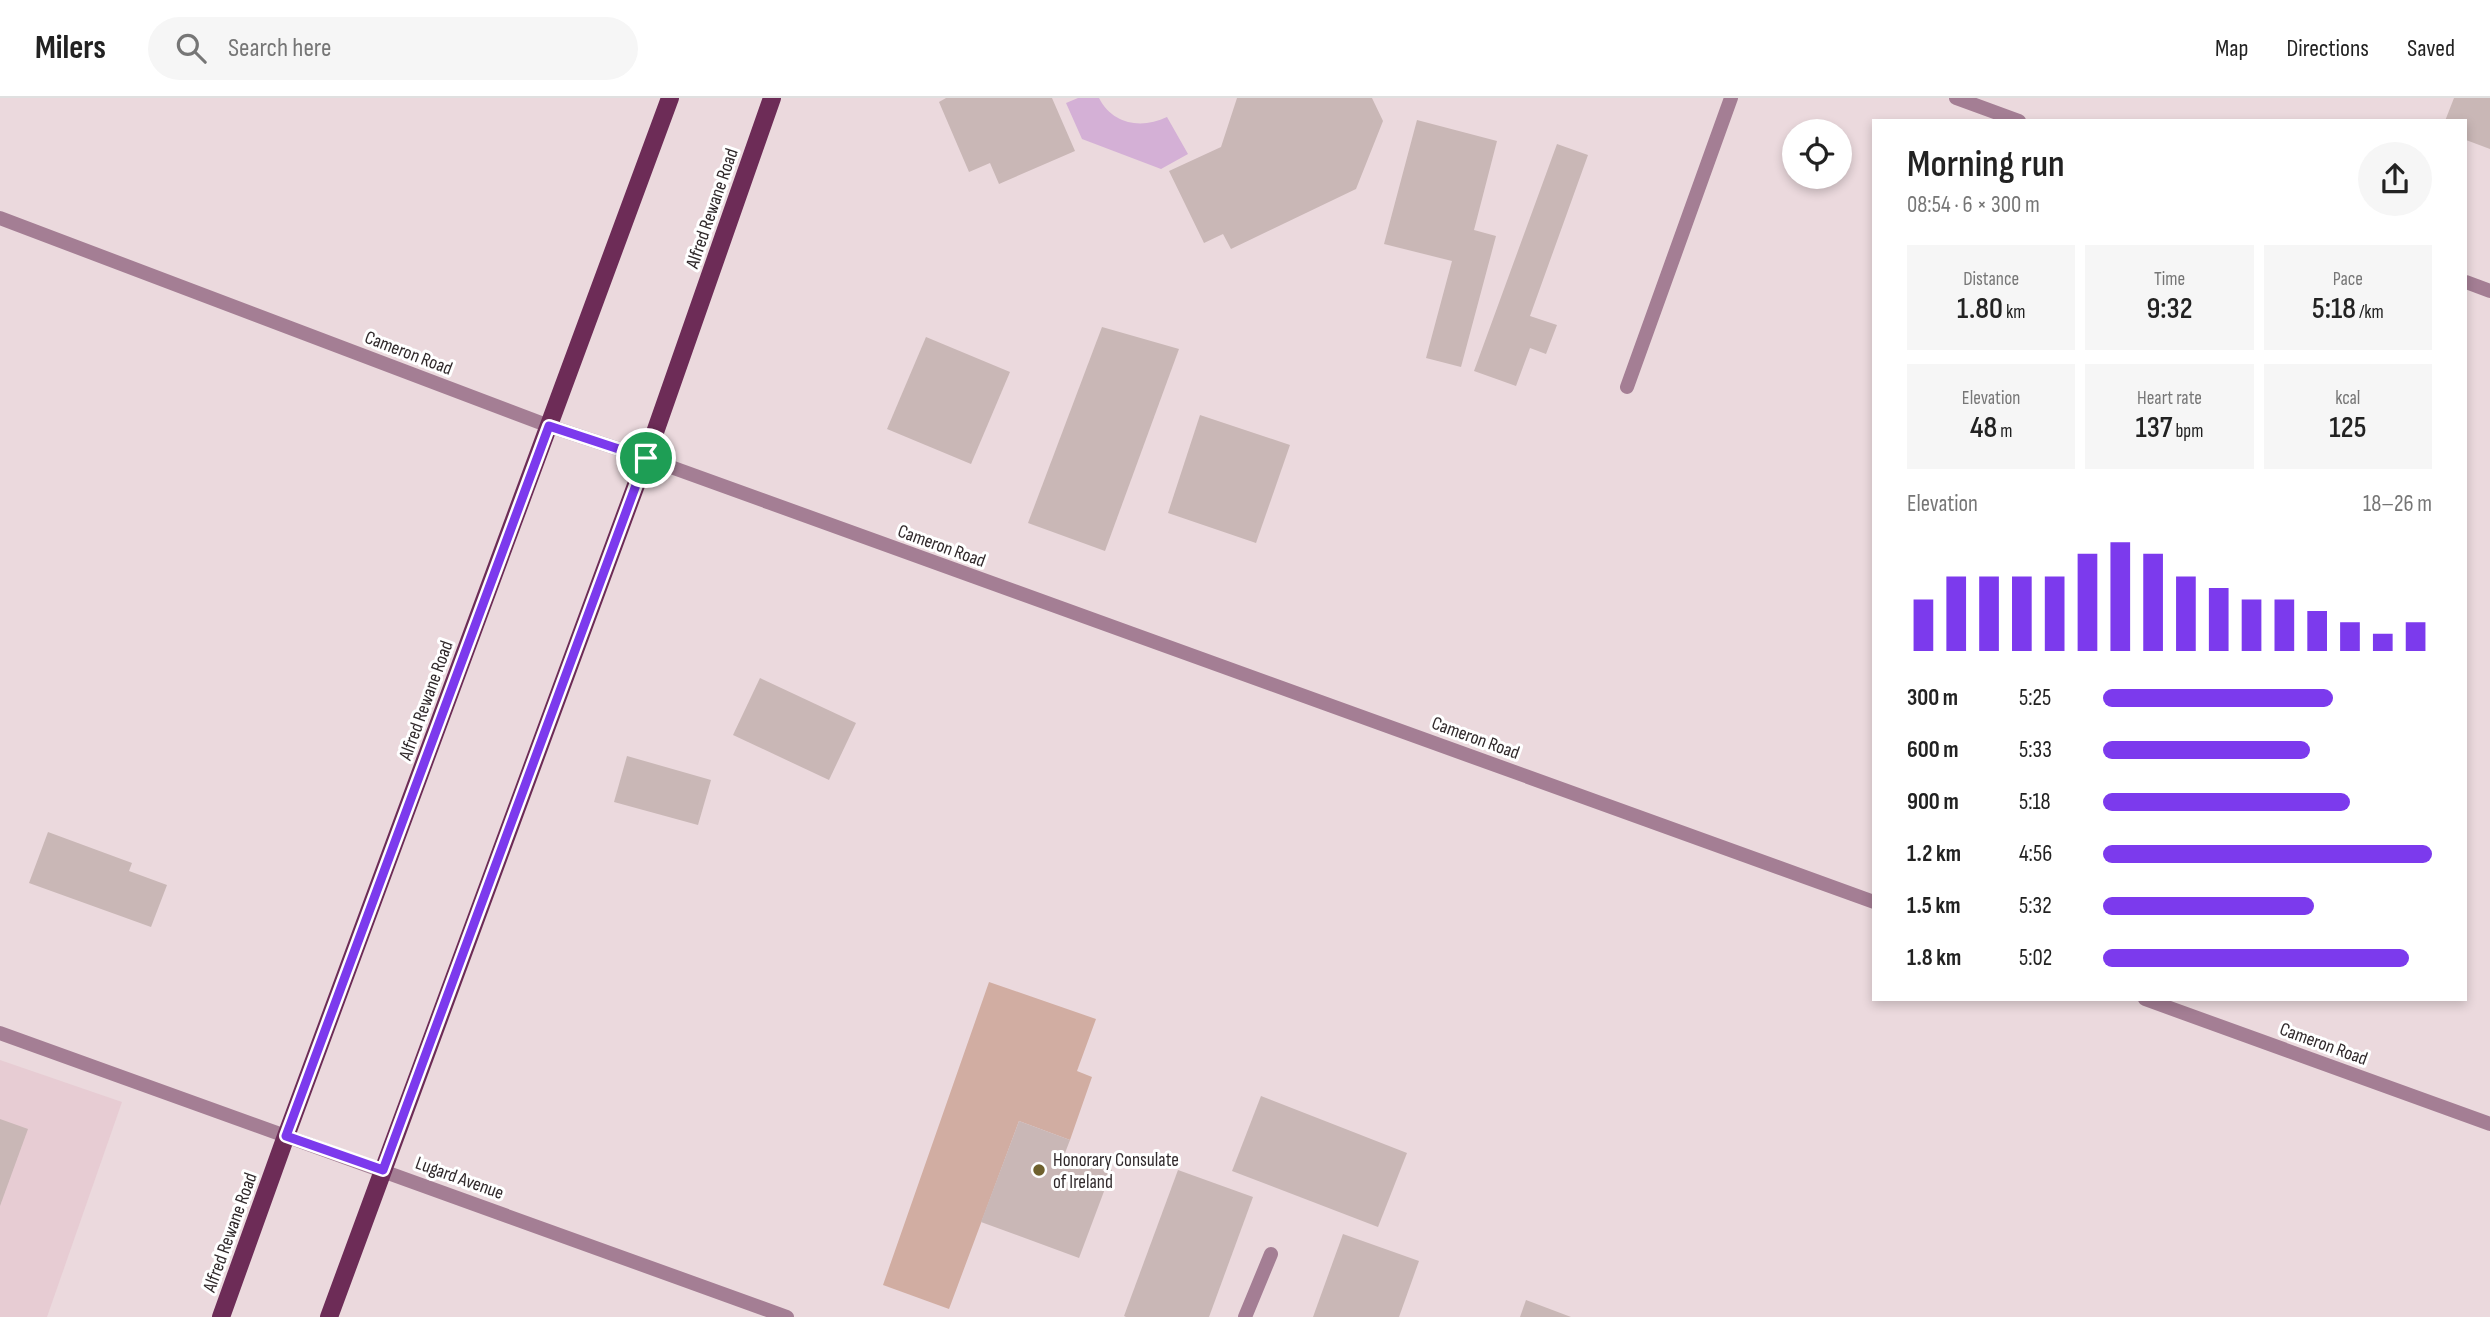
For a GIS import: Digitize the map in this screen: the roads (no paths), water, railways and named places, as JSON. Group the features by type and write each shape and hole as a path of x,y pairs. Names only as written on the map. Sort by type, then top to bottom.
{"main road":[{"name":"Alfred Rewane Road","path":"221,1317 670,98"},
{"name":"Alfred Rewane Road","path":"329,1317 646,458 772,98"}],"street":[{"path":"1627,387 1731,98"},
{"path":"1956,98 2014,119"},
{"name":"Cameron Road","path":"0,218 549,426 646,458 1872,901"},
{"path":"2467,282 2490,291"},
{"name":"Cameron Road","path":"2151,1001 2490,1124"},
{"name":"Lugard Avenue","path":"0,1033 787,1317"},
{"path":"1245,1317 1271,1254"}],"place":[{"name":"Honorary Consulate of Ireland","path":"1039,1170"}]}
